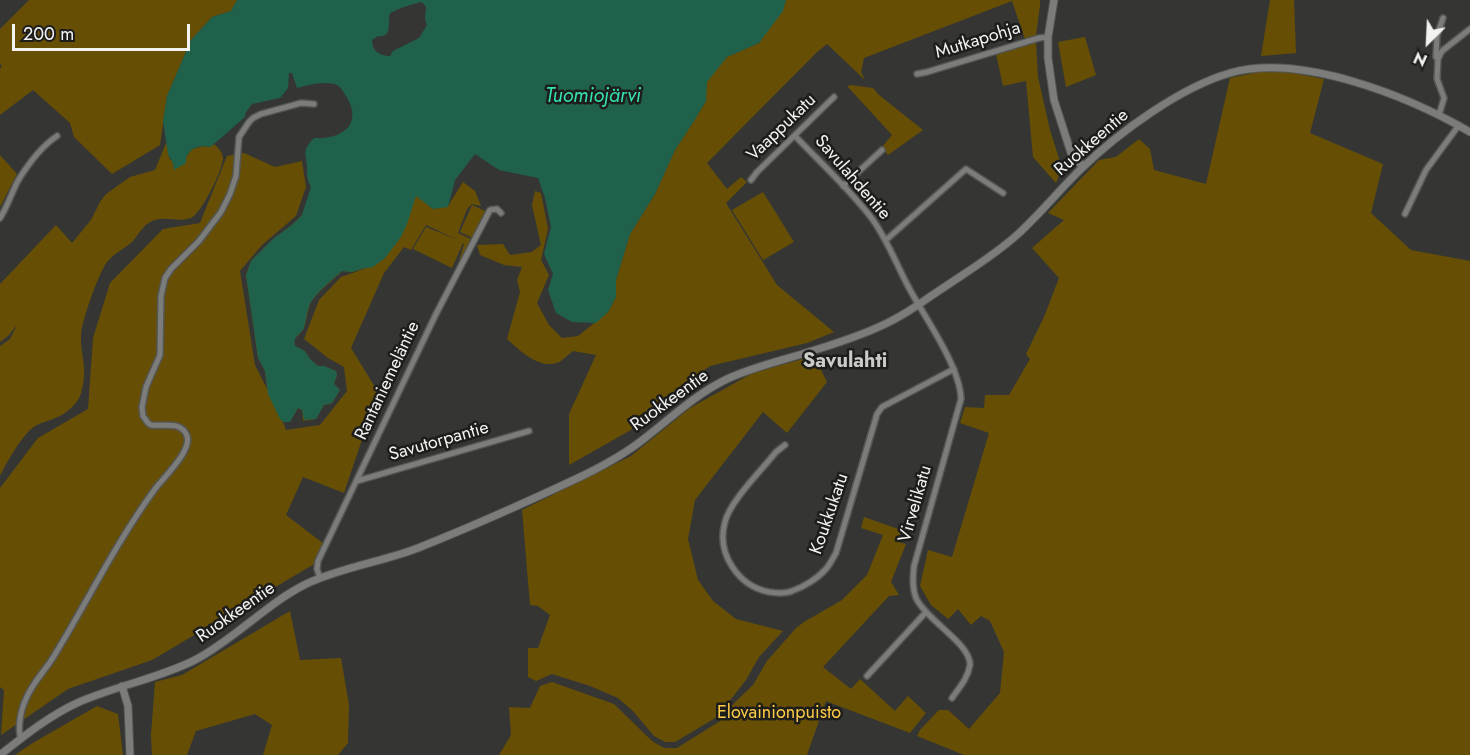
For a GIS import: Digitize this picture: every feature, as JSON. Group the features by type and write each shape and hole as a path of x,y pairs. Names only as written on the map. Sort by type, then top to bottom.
{"street":[{"path":"1054,0 1048,37 1048,58 1054,100 1073,159 1084,166"},
{"path":"1439,115 1444,98 1437,78 1438,59 1436,57 1437,36 1443,18"},
{"path":"1438,59 1442,51 1470,29"},
{"name":"Mutkapohja","path":"917,74 1048,37"},
{"name":"Ruokkeentie","path":"0,755 21,738 79,702 176,669 198,658 219,645 278,600 320,578 418,548 601,467 627,452 693,399 723,381 757,367 809,352 890,322 1014,238 1084,166 1140,120 1185,92 1221,76 1256,68 1296,69 1335,77 1405,99 1470,132"},
{"name":"Vaappukatu","path":"751,180 834,97"},
{"path":"21,738 19,731 21,716 30,689 53,659 133,521 187,447 188,438 179,427 150,425 142,412 143,395 160,355 160,296 165,278 199,241 221,212 236,176 239,136 249,122 261,114 301,104 314,104"},
{"path":"1405,214 1426,170 1458,125"},
{"path":"0,218 19,179 49,141 57,136"},
{"name":"Savulahdentie","path":"795,136 870,217 886,240 918,304"},
{"path":"843,186 882,150"},
{"path":"886,240 966,169 1003,193"},
{"name":"Rantaniemeläntie","path":"320,578 317,568 318,561 436,314 490,210 497,209 501,213"},
{"name":"Virvelikatu","path":"918,304 954,369 960,388 960,399 914,566 913,585 916,598 930,618 968,654 970,664 967,676 952,698"},
{"name":"Koukkukatu","path":"785,445 776,452 732,506 723,528 724,549 731,565 749,584 774,593 791,592 812,581 826,569 836,553 877,414 882,407 954,369"},
{"name":"Savutorpantie","path":"357,482 529,431"},
{"path":"867,675 926,612"},
{"path":"122,686 128,706 130,755"}],"green space":[{"path":"29,0 237,0 231,11 212,17 191,40 167,96 160,145 112,174 74,137 70,123 33,90 0,115 0,69 2,66 0,64 0,29"},
{"path":"786,0 1040,0 1040,5 1036,36 1025,39 1012,1 864,58 861,72 865,80 827,44 816,53 707,163 727,189 741,177 747,182 726,203 777,285 834,332 807,343 710,366 667,396 631,430 569,465 569,414 596,355 573,351 561,361 546,364 532,359 507,339 520,292 517,280 522,267 504,265 480,255 477,245 503,244 510,255 532,252 541,245 532,205 535,191 541,193 548,229 541,260 549,275 537,303 549,325 562,338 578,336 608,312 616,297 616,280 630,234 655,194 675,150 706,101 706,82 727,57 759,43 782,11"},
{"path":"1270,0 1294,0 1296,53 1261,56"},
{"path":"1085,37 1096,75 1066,87 1058,42"},
{"path":"1036,42 1038,77 1050,130 1062,168 1056,183 1033,157 1026,81 1003,86 996,54"},
{"path":"1259,72 1287,72 1324,79 1310,133 1383,164 1371,213 1411,250 1470,261 1470,755 964,755 917,736 939,710 948,710 969,729 1000,693 1004,652 990,621 981,616 971,625 958,609 948,619 931,605 920,586 928,550 952,557 989,433 960,423 965,407 984,408 985,395 1009,395 1030,359 1026,354 1059,278 1032,248 1064,220 1048,213 1099,160 1116,157 1139,139 1150,149 1154,170 1206,184 1230,78"},
{"path":"847,86 873,88 923,130 888,155 882,147 892,135"},
{"path":"167,141 169,158 174,163 173,167 185,161 192,149 210,147 214,144 219,149 223,159 210,192 200,209 191,218 161,219 149,223 132,242 107,262 95,286 82,329 84,372 80,397 65,413 32,428 16,448 0,476 0,346 10,339 17,325 0,342 0,284 56,225 72,243 91,220 106,194 130,177 155,170"},
{"path":"244,153 275,167 302,161 306,187 296,216 262,245 240,271 255,365 267,389 265,371 258,358 246,275 251,261 273,239 302,215 416,195 433,209 448,206 463,182 475,191 481,206 472,204 467,209 458,233 471,239 457,268 463,243 452,268 413,249 426,227 458,240 426,225 411,250 404,247 384,273 351,348 378,392 344,493 303,477 286,515 324,544 316,563 152,660 68,689 1,735 4,690 0,687 0,488 38,438 88,409 93,338 110,283 163,229 200,223 227,156","holes":["367,268 341,277 319,300 304,339 328,358 344,367 347,391 320,425 286,430 283,422 290,422 298,408 302,410 303,421 316,419 324,405 332,403 340,390 334,384 336,371 318,366 305,351 295,346 294,341 304,328 311,302 321,290 342,271 352,272"]},
{"path":"0,155 17,174 0,207"},
{"path":"763,192 794,242 763,260 732,210"},
{"path":"472,205 485,211 473,238 460,232"},
{"path":"814,356 827,382 787,433 763,412 695,500 688,539 698,580 713,601 736,619 783,631 759,657 746,680 717,717 675,742 665,742 654,736 633,711 618,698 552,674 536,681 528,677 528,648 538,648 550,615 538,606 530,605 522,510 631,456 690,408 753,373"},
{"name":"Elovainionpuisto","path":"864,517 901,530 898,542 906,544 891,582 899,595 889,596 823,667 851,689 860,679 895,711 908,696 926,713 910,733 826,701 807,755 499,755 511,735 509,707 530,708 540,686 552,682 614,704 652,741 664,748 677,748 720,721 730,707 753,685 767,661 796,628 842,600 867,575 883,535 861,528"},
{"path":"290,611 300,660 341,658 349,705 348,743 338,755 263,755 272,725 255,714 196,731 187,755 152,755 151,735 155,682 182,675"},
{"path":"97,706 118,714 123,755 15,755 31,744"}],"water":[{"name":"Tuomiojärvi","path":"237,0 786,0 783,11 759,43 727,57 707,82 706,101 675,150 655,194 630,234 616,280 616,297 608,312 596,323 572,322 556,313 548,290 553,274 544,254 551,227 538,178 499,170 475,154 455,180 448,207 433,209 416,196 401,237 385,258 373,267 352,272 342,271 311,302 304,328 295,339 295,346 305,351 318,366 336,371 334,384 340,390 332,403 324,405 316,419 304,420 302,410 298,408 290,422 283,422 280,419 268,394 265,371 258,358 246,275 251,261 302,215 311,187 307,175 306,151 308,146 314,138 325,138 342,132 352,121 352,113 350,103 337,85 320,83 297,88 292,73 289,73 288,88 280,98 252,104 245,117 214,144 210,147 201,146 193,149 186,158 186,163 174,170 168,154 163,121 167,96 191,40 212,17 231,11","holes":["420,2 426,7 427,25 419,38 393,51 390,56 377,52 372,40 386,35 390,13"]}],"district":[{"name":"Savulahti","path":"845,362"}]}
